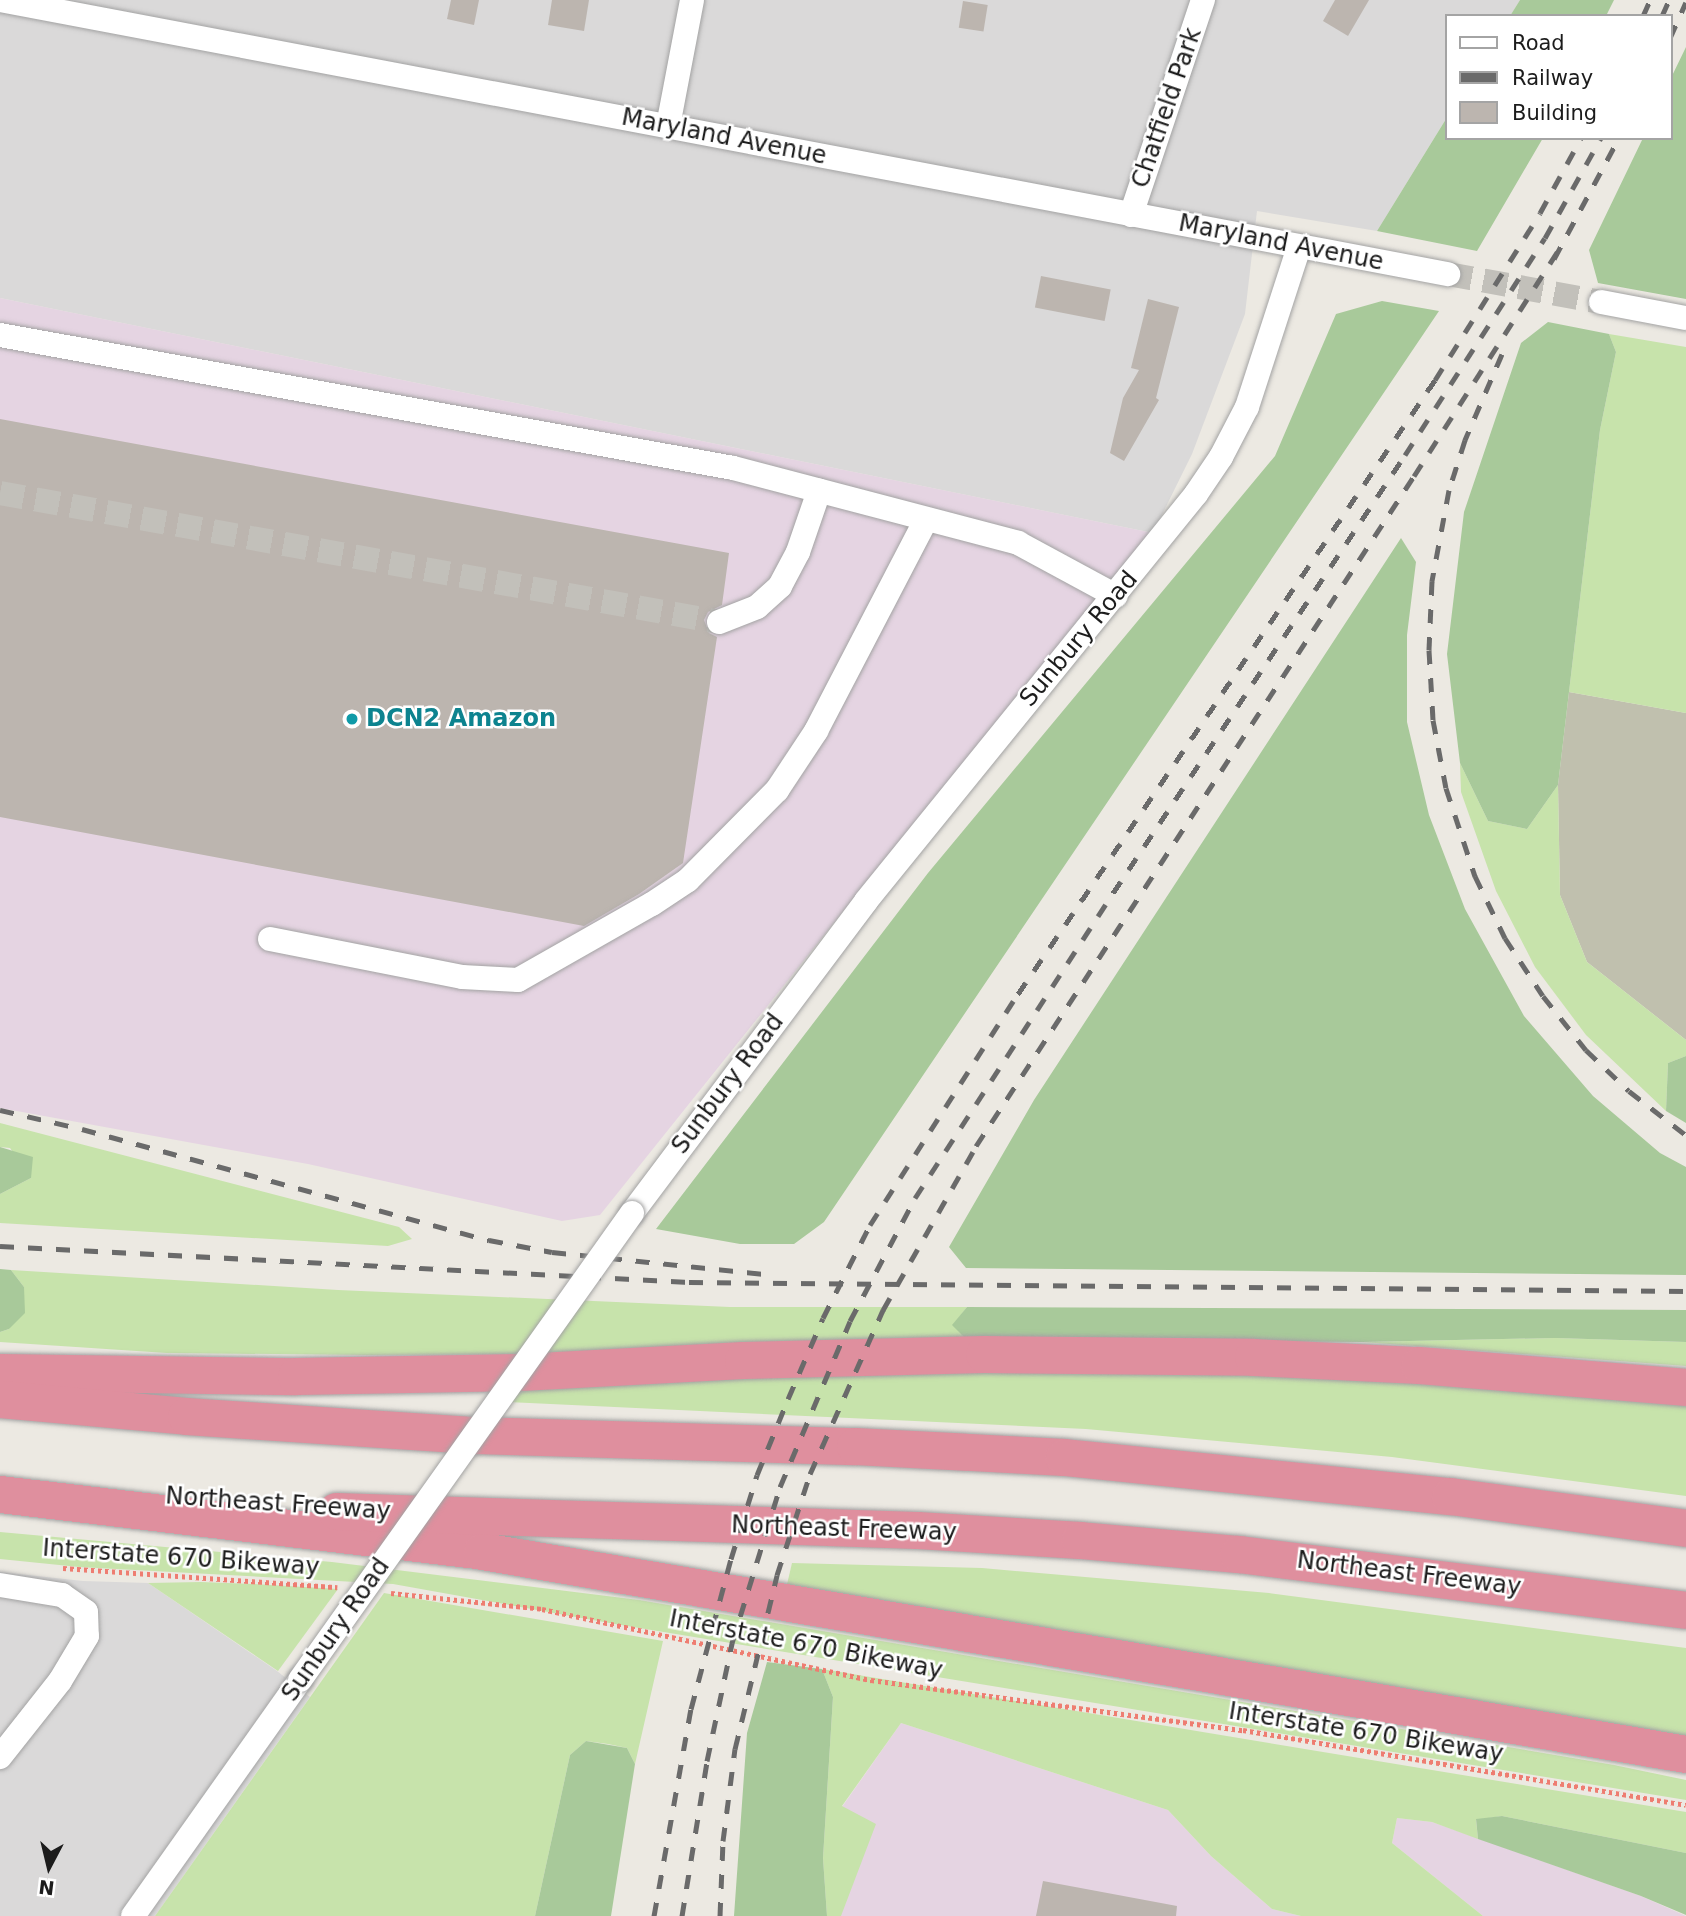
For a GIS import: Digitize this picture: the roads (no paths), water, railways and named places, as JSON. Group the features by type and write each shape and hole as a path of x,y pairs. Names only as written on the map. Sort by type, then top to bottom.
{"highway":[{"path":"0,1372 296,1377 520,1372 743,1360 1012,1354 1240,1357 1419,1364 1686,1387"},
{"path":"0,1399 199,1417 462,1434 823,1445 1065,1457 1437,1495 1686,1528"},
{"name":"Northeast Freeway","path":"0,1480 344,1511 917,1530 1080,1539 1263,1557 1686,1610"},
{"path":"0,1494 482,1551 1686,1754"}],"street":[{"name":"Maryland Avenue","path":"0,0 1448,274"},
{"path":"668,126 692,0"},
{"name":"Chatfield Park","path":"1131,215 1203,0"},
{"name":"Sunbury Road","path":"134,1916 632,1213 866,901 1190,502 1247,407 1299,247"},
{"path":"1601,302 1686,318"},
{"path":"0,335 733,468 1017,543 1116,596"},
{"path":"719,622 757,607 780,586 797,552 819,491"},
{"path":"270,939 462,977 518,980 652,904 688,880 777,790 816,731 926,520"},
{"path":"0,1585 62,1595 86,1612 87,1636 60,1681 0,1757"}],"tunnel":[{"path":"1448,274 1601,302"},
{"path":"0,493 719,622"}],"railway":[{"path":"1644,14 1650,0"},
{"path":"1663,14 1669,0"},
{"path":"1672,34 1686,2"},
{"path":"654,1916 691,1709 731,1559 757,1475 823,1318 870,1225 1018,994 1435,380 1540,213 1580,140"},
{"path":"682,1916 707,1761 732,1643 780,1487 850,1321 915,1198 1113,893 1405,455 1545,238 1600,140"},
{"path":"1554,259 1618,140"},
{"path":"720,1916 723,1841 735,1749 777,1575 810,1474 883,1310 976,1146 1414,476 1557,252"},
{"path":"1502,354 1465,440 1449,490 1432,581 1429,650 1433,720 1446,788 1475,876 1505,938 1543,996 1586,1050 1629,1091 1686,1135"},
{"path":"0,1110 82,1129 489,1240 552,1252 765,1274"},
{"path":"0,1246 689,1282 1686,1291"}],"place":[{"name":"DCN2 Amazon","path":"352,719"}]}
